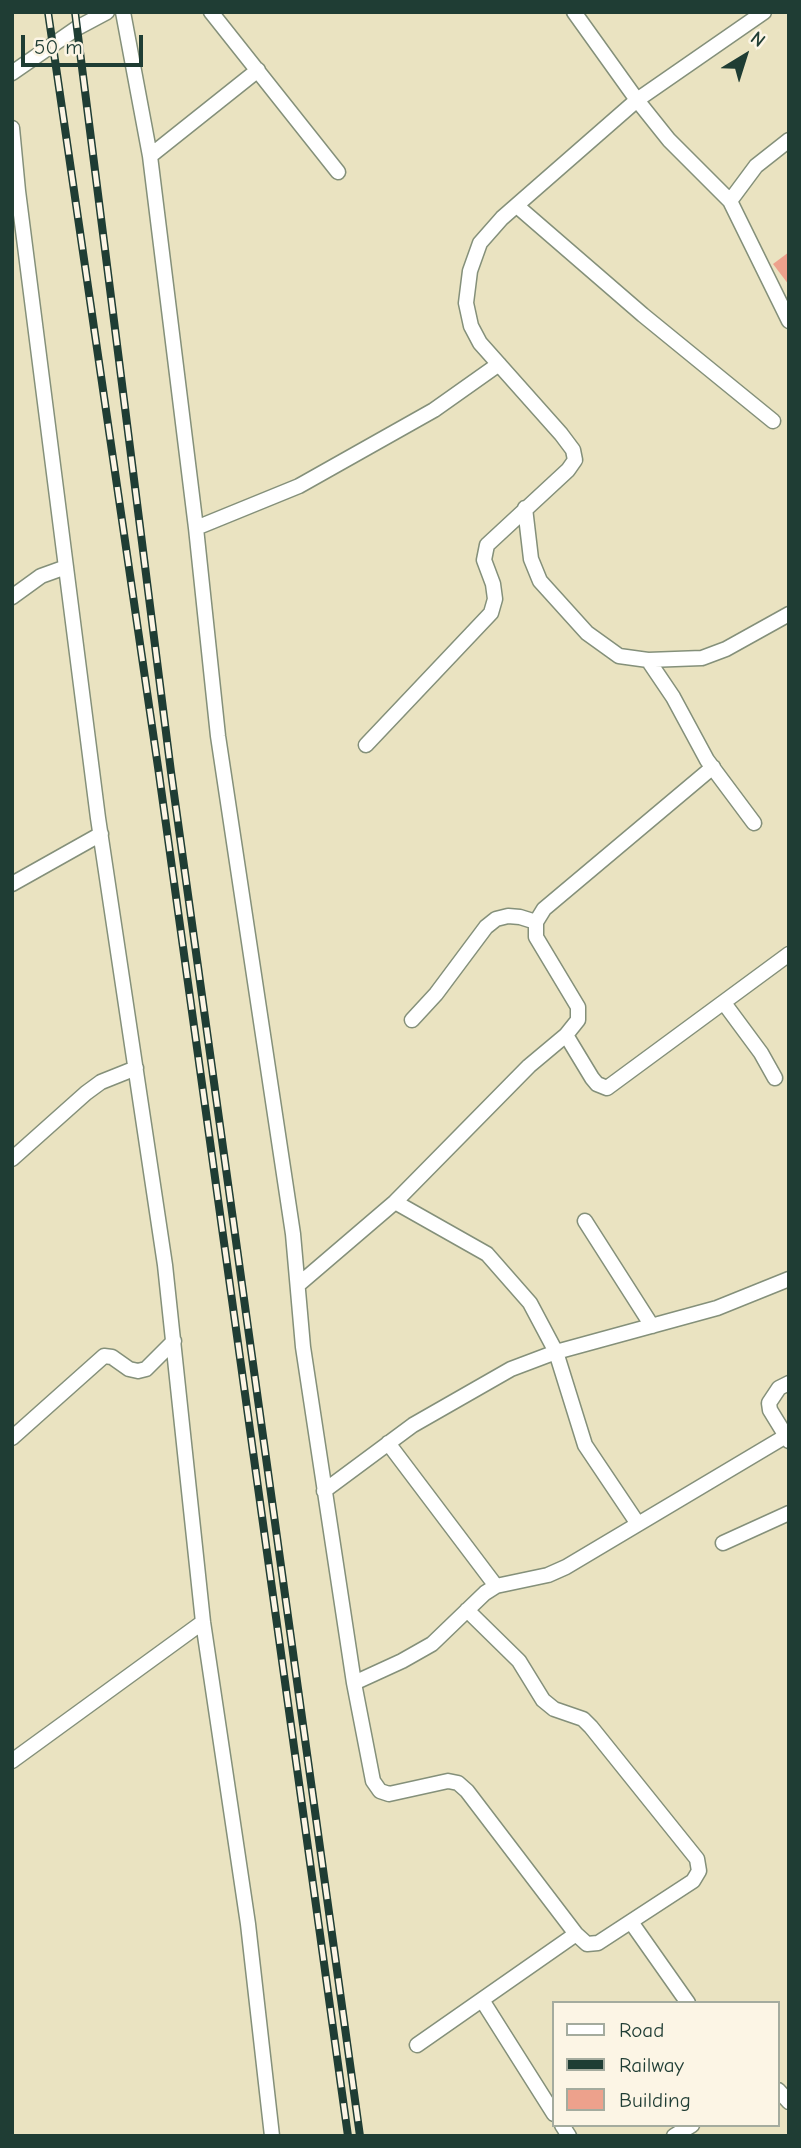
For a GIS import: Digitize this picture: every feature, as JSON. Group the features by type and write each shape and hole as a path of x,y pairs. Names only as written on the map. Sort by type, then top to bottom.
{"street":[{"path":"12,73 77,27 107,12"},
{"path":"123,12 149,156 196,528 218,736 293,1234 303,1347 354,1683 373,1781 380,1791 389,1794 448,1781 458,1783 467,1791 576,1934 587,1944 598,1943 693,1881 699,1871 697,1859 583,1718 554,1709 543,1700 519,1661 467,1610"},
{"path":"211,12 338,172"},
{"path":"574,12 669,140 730,201 789,321"},
{"path":"366,746 491,613 495,599 493,584 484,560 487,545 568,470 575,460 573,450 480,344 471,326 466,303 471,271 480,243 517,205 637,100 764,12"},
{"path":"149,156 258,70"},
{"path":"12,128 19,204 101,834 165,1265 203,1622 248,1923 272,2136"},
{"path":"730,201 755,166 789,140"},
{"path":"517,205 643,315 774,421"},
{"path":"196,528 299,486 434,410 499,364"},
{"path":"525,508 531,559 540,581 562,608 619,656 649,660 702,657 737,643 789,614"},
{"path":"12,597 41,576 66,567"},
{"path":"649,660 713,767 754,822"},
{"path":"298,1285 394,1202 529,1066 566,1035 578,1020 578,1007 536,937 536,922 544,909 713,767"},
{"path":"12,884 101,834"},
{"path":"412,1020 436,994 486,927 496,919 508,916 536,922"},
{"path":"566,1035 592,1078 597,1084 607,1088 789,954"},
{"path":"724,1003 761,1053 775,1078"},
{"path":"12,1159 86,1093 101,1082 136,1068"},
{"path":"394,1202 487,1254 530,1303 556,1352 585,1445 638,1524"},
{"path":"585,1221 652,1326"},
{"path":"324,1491 413,1425 511,1369 556,1352 717,1308 789,1279"},
{"path":"12,1438 104,1356 112,1357 129,1369 138,1371 146,1369 174,1341"},
{"path":"354,1683 426,1648 496,1586 548,1575 566,1567 787,1438 769,1403 779,1388 789,1382"},
{"path":"388,1443 496,1586"},
{"path":"723,1544 789,1513"},
{"path":"12,1761 203,1622"},
{"path":"631,1922 687,2001"},
{"path":"417,2045 576,1934"},
{"path":"482,2000 552,2111"}],"building":[{"path":"789,252 789,285 773,264"}],"railway":[{"path":"48,12 159,774 348,2136"},
{"path":"75,12 171,772 360,2136"}]}
